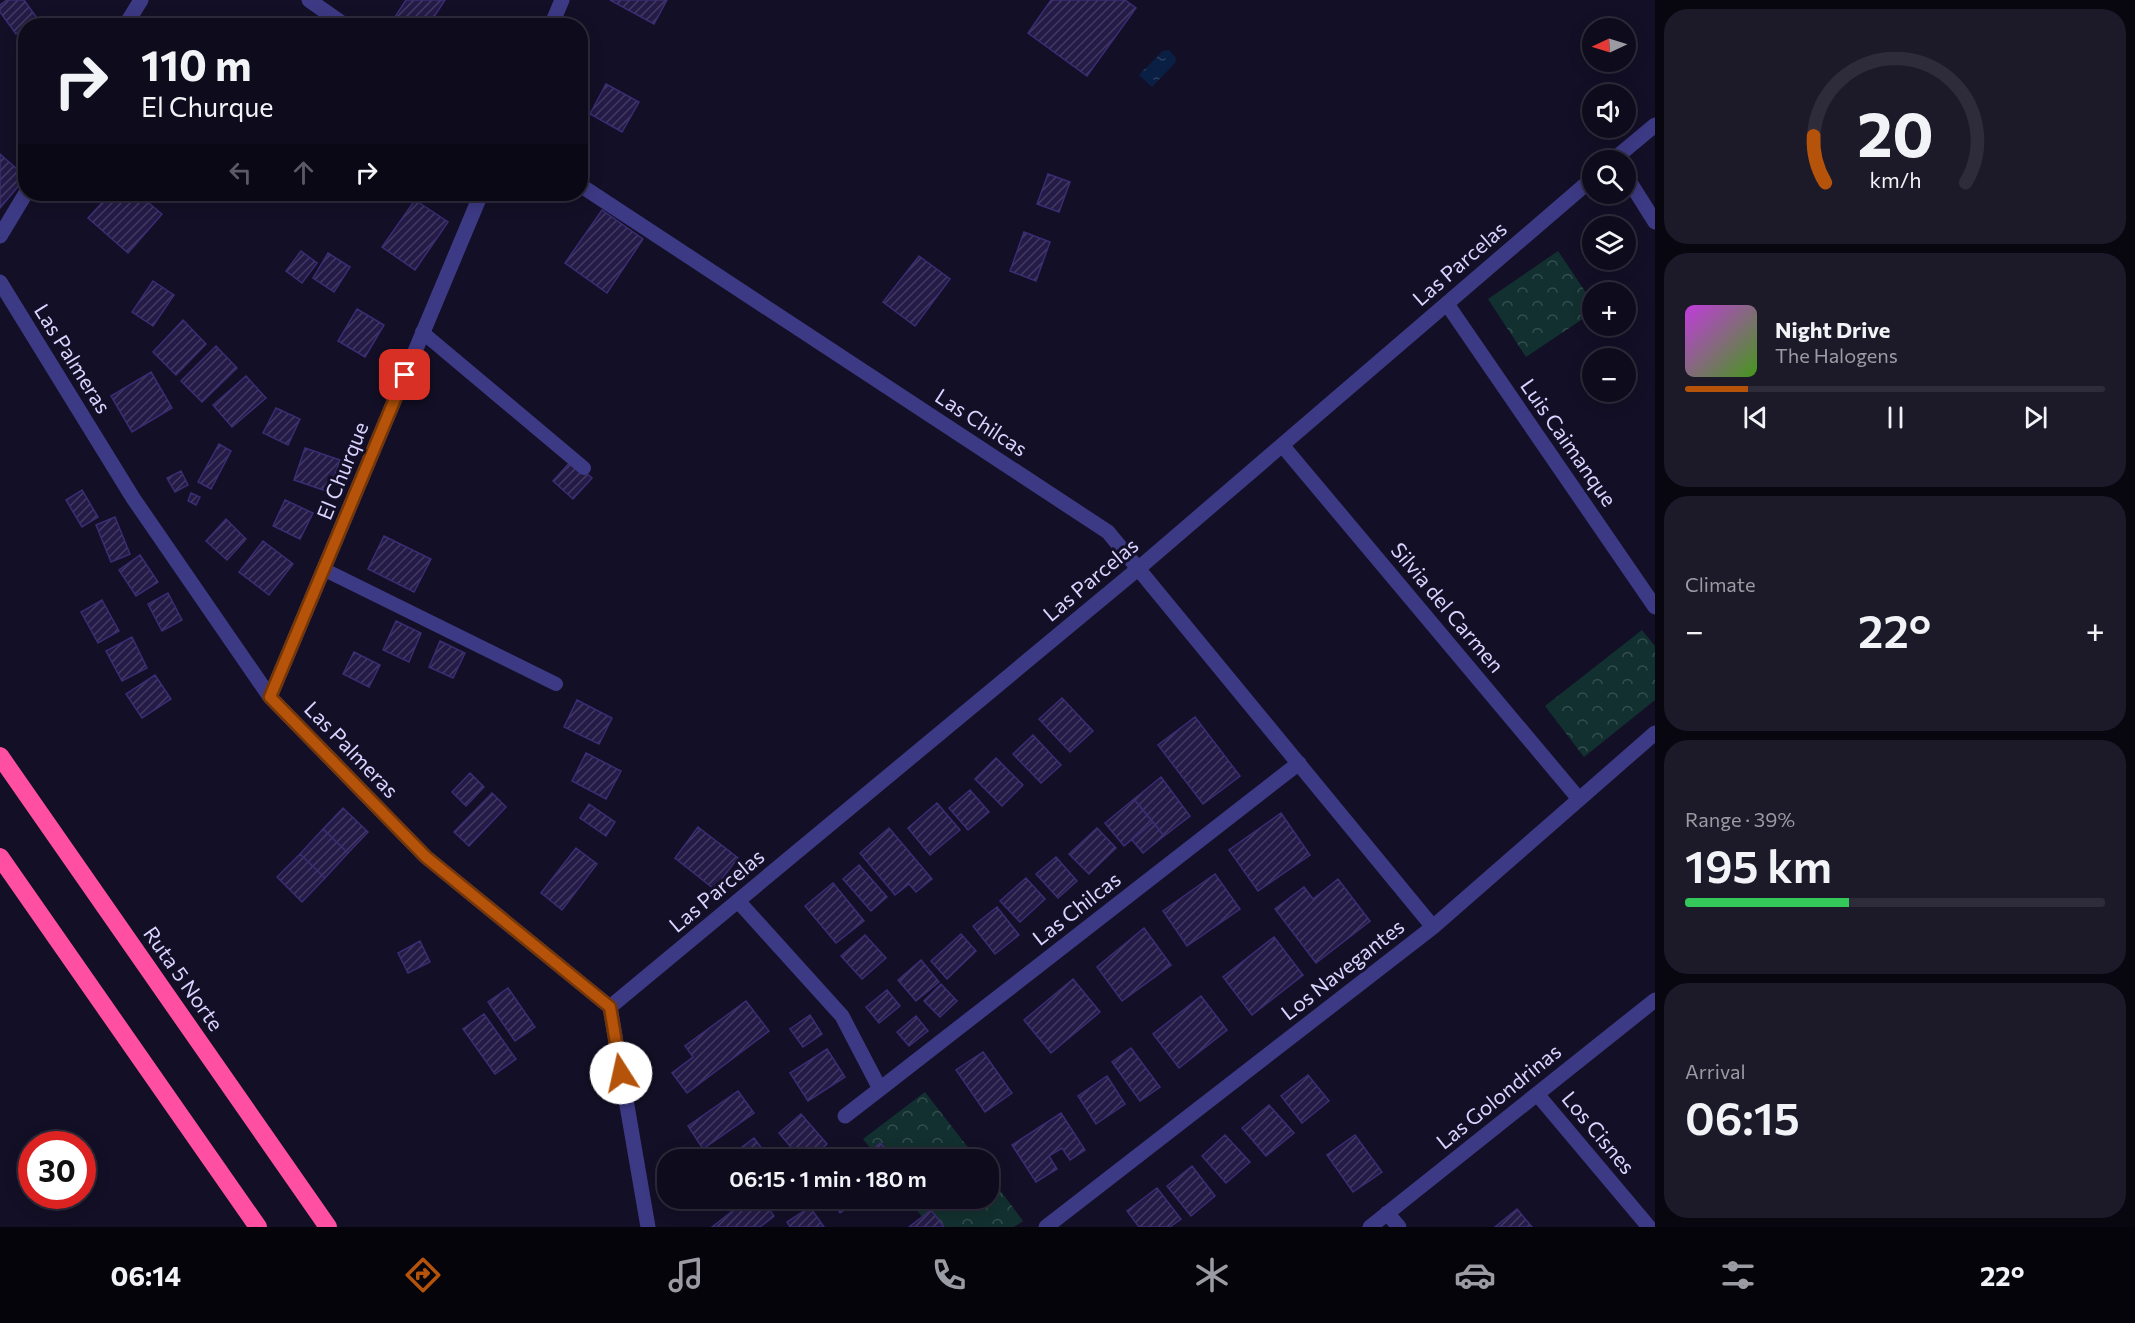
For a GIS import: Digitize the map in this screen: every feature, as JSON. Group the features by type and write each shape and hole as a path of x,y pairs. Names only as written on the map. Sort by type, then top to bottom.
{"highway":[{"name":"Ruta 5 Norte","path":"0,756 328,1227"},
{"path":"0,857 258,1227"}],"street":[{"path":"130,18 141,0"},
{"path":"309,0 335,18"},
{"path":"554,18 562,0"},
{"path":"1626,150 1655,124"},
{"name":"Las Parcelas","path":"610,1007 1139,568 1582,187"},
{"name":"Las Chilcas","path":"588,190 1108,532 1433,927"},
{"path":"1636,192 1655,222"},
{"path":"0,236 22,201"},
{"name":"El Churque","path":"270,697 478,201"},
{"name":"Las Palmeras","path":"0,282 133,498 270,697 426,857 610,1007"},
{"name":"Luis Caimanque","path":"1446,304 1655,607"},
{"name":"Silvia del Carmen","path":"1282,445 1579,799"},
{"name":"Los Navegantes","path":"1046,1227 1433,927 1655,733"},
{"name":"Las Chilcas","path":"845,1116 1299,763"},
{"path":"738,900 842,1016 880,1089"},
{"name":"Las Golondrinas","path":"1370,1227 1655,1000"},
{"path":"610,1007 648,1227"},
{"name":"Los Cisnes","path":"1537,1094 1649,1227"},
{"path":"1387,1213 1400,1227"}],"lane":[{"path":"423,332 584,468"},
{"path":"325,570 556,684"}],"green space":[{"path":"1558,251 1582,287 1582,319 1526,357 1488,299"},
{"path":"1642,630 1655,646 1655,700 1584,757 1545,706"},
{"path":"925,1092 969,1149 871,1149 863,1139"},
{"path":"999,1189 1023,1221 1014,1227 930,1227 916,1209 999,1209"}],"water":[{"path":"1169,50 1176,58 1175,63 1152,87 1139,75 1163,51"}],"building":[{"path":"7,0 24,0 37,18 18,18 16,34 0,12 0,5"},
{"path":"406,0 445,0 433,18 394,18"},
{"path":"610,0 667,0 654,24"},
{"path":"1051,0 1125,0 1136,8 1087,76 1028,33"},
{"path":"606,84 639,102 622,132 590,114"},
{"path":"0,154 18,170 18,187 0,208"},
{"path":"1048,174 1070,182 1059,212 1037,204"},
{"path":"104,201 146,201 162,214 128,253 88,218"},
{"path":"414,201 448,222 415,270 382,247"},
{"path":"602,210 643,239 607,293 565,263"},
{"path":"1024,232 1050,242 1036,281 1010,271"},
{"path":"301,251 317,263 302,283 286,271"},
{"path":"328,253 350,267 334,292 313,278"},
{"path":"919,256 950,279 915,326 883,302"},
{"path":"153,281 174,295 153,326 132,312"},
{"path":"357,309 384,325 365,357 338,341"},
{"path":"183,320 206,344 176,375 153,352"},
{"path":"216,346 237,368 202,402 181,381"},
{"path":"151,372 172,408 132,432 111,396"},
{"path":"246,376 266,398 232,427 213,405"},
{"path":"276,408 300,419 288,445 263,433"},
{"path":"219,444 231,451 211,489 198,482"},
{"path":"305,448 340,460 329,492 294,480"},
{"path":"572,460 592,478 573,499 553,481"},
{"path":"181,471 188,485 175,492 167,478"},
{"path":"82,490 98,517 82,527 66,500"},
{"path":"191,493 200,497 196,505 188,501"},
{"path":"285,500 313,513 300,539 273,526"},
{"path":"115,517 130,554 111,562 96,525"},
{"path":"226,519 246,539 227,560 206,541"},
{"path":"384,536 431,559 414,592 368,569"},
{"path":"263,541 293,564 269,595 239,572"},
{"path":"140,555 158,582 136,596 119,570"},
{"path":"168,593 182,620 162,631 148,604"},
{"path":"102,600 119,631 98,643 81,612"},
{"path":"396,621 421,633 409,662 383,650"},
{"path":"132,637 147,668 122,681 106,651"},
{"path":"440,641 465,653 453,678 429,667"},
{"path":"354,652 380,665 369,687 343,674"},
{"path":"155,675 171,699 142,718 126,694"},
{"path":"1062,698 1093,731 1070,752 1039,719"},
{"path":"577,700 612,718 599,744 564,727"},
{"path":"1195,717 1240,776 1203,804 1158,745"},
{"path":"1033,735 1061,765 1041,783 1013,754"},
{"path":"586,753 621,771 606,799 572,781"},
{"path":"996,758 1023,785 1002,806 975,779"},
{"path":"470,773 484,787 466,806 452,792"},
{"path":"1161,777 1190,816 1164,836 1134,799"},
{"path":"970,790 989,812 968,830 949,808"},
{"path":"492,793 506,807 469,846 454,832"},
{"path":"1134,799 1153,822 1124,846 1105,823"},
{"path":"937,803 960,830 930,855 908,828"},
{"path":"589,804 615,822 606,836 580,818"},
{"path":"343,808 368,832 348,853 323,829"},
{"path":"1281,813 1310,855 1258,891 1229,850"},
{"path":"1153,822 1164,836 1143,853 1132,840"},
{"path":"698,827 738,858 714,889 675,858"},
{"path":"889,828 932,879 916,892 909,884 895,895 860,853"},
{"path":"1097,828 1116,848 1089,874 1069,854"},
{"path":"323,829 348,853 325,878 300,854"},
{"path":"576,848 597,864 562,910 541,893"},
{"path":"300,854 325,878 302,902 277,877"},
{"path":"1056,857 1077,881 1058,898 1036,874"},
{"path":"859,865 887,897 871,911 843,879"},
{"path":"1215,874 1240,909 1187,946 1163,911"},
{"path":"1026,878 1045,899 1020,922 1000,901"},
{"path":"1338,879 1370,921 1316,963 1275,909 1304,887 1313,899"},
{"path":"833,883 864,921 836,943 805,906"},
{"path":"997,907 1019,935 995,954 973,926"},
{"path":"1144,928 1171,965 1122,1001 1097,967"},
{"path":"961,934 976,951 947,979 931,961"},
{"path":"865,935 886,958 862,979 841,956"},
{"path":"1274,937 1303,975 1252,1015 1223,977"},
{"path":"420,941 430,962 408,973 398,953"},
{"path":"921,960 939,982 916,1001 898,980"},
{"path":"1073,979 1100,1012 1051,1053 1024,1020"},
{"path":"941,984 957,1001 940,1017 924,1001"},
{"path":"508,988 535,1027 515,1041 488,1002"},
{"path":"887,990 900,1006 879,1023 866,1007"},
{"path":"1201,996 1227,1030 1179,1068 1153,1034"},
{"path":"746,1001 769,1031 687,1093 672,1073 693,1057 685,1046"},
{"path":"484,1014 516,1059 495,1074 463,1029"},
{"path":"810,1015 822,1034 803,1047 790,1029"},
{"path":"916,1016 928,1031 909,1046 897,1032"},
{"path":"1131,1048 1160,1087 1140,1101 1112,1062"},
{"path":"827,1049 845,1077 808,1101 790,1073"},
{"path":"983,1052 1012,1093 985,1112 956,1070"},
{"path":"1308,1075 1329,1101 1302,1123 1281,1096"},
{"path":"1107,1076 1125,1104 1096,1124 1078,1096"},
{"path":"738,1091 754,1113 703,1149 688,1126"},
{"path":"1269,1105 1294,1133 1266,1156 1242,1128"},
{"path":"1061,1113 1085,1150 1070,1160 1062,1148 1049,1156 1057,1169 1036,1182 1012,1145"},
{"path":"801,1114 827,1144 822,1149 793,1149 779,1133"},
{"path":"1225,1135 1250,1162 1226,1183 1202,1156"},
{"path":"1355,1135 1382,1172 1353,1192 1327,1155"},
{"path":"754,1138 762,1149 740,1149"},
{"path":"880,1143 885,1149 874,1149"},
{"path":"1192,1166 1215,1196 1191,1216 1167,1186"},
{"path":"1157,1188 1181,1219 1170,1227 1139,1227 1127,1211"},
{"path":"735,1209 769,1209 774,1216 760,1227 712,1227"},
{"path":"807,1209 811,1209 824,1227 790,1227 787,1222"},
{"path":"1517,1209 1532,1227 1495,1227"},
{"path":"931,1210 944,1227 909,1227"}],"route":[{"path":"405,375 270,697 426,857 610,1007 621,1073"}]}
